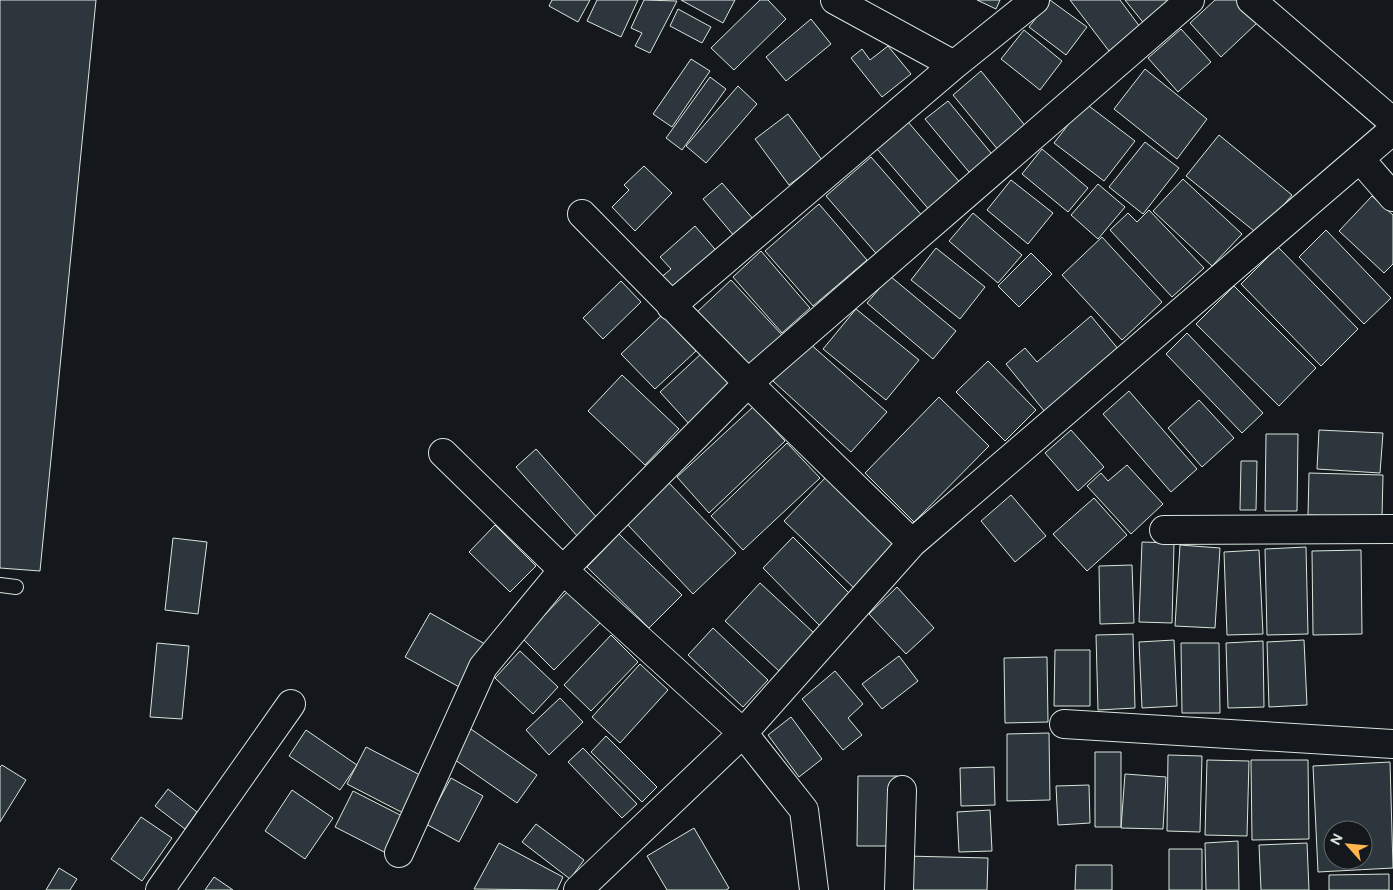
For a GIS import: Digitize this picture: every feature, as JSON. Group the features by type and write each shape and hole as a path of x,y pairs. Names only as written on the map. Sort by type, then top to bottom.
{"street":[{"path":"835,0 954,65"},
{"path":"671,306 954,65 1035,0"},
{"path":"398,853 483,667 563,570 748,383 1190,0"},
{"path":"1252,0 1393,122"},
{"path":"578,890 743,733 912,543 1393,130"},
{"path":"1360,159 1393,197"},
{"path":"582,214 748,383 912,543"},
{"path":"443,453 563,570 743,733 804,810 814,890"},
{"path":"1164,530 1393,529"},
{"path":"160,890 291,704"},
{"path":"1064,724 1393,744"},
{"path":"900,890 902,790"}],"lane":[{"path":"0,585 16,587"}],"building":[{"path":"0,0 96,0 40,571 0,568"},
{"path":"552,0 590,0 578,22 549,6"},
{"path":"597,0 638,0 621,37 587,21"},
{"path":"644,0 677,1 650,53 635,46 642,33 631,28"},
{"path":"681,0 735,0 723,23"},
{"path":"760,0 768,0 786,19 734,70 711,48"},
{"path":"977,0 1000,0 996,9"},
{"path":"1050,0 1087,27 1066,55 1029,27"},
{"path":"1070,0 1120,0 1140,27 1109,51"},
{"path":"1125,0 1178,0 1146,26"},
{"path":"1215,0 1236,0 1257,23 1221,57 1190,23"},
{"path":"678,9 711,27 702,43 670,26"},
{"path":"811,19 831,44 786,81 766,57"},
{"path":"1181,29 1211,62 1178,92 1148,58"},
{"path":"1024,30 1062,61 1040,90 1001,59"},
{"path":"888,46 911,74 882,97 851,58 862,49 870,60"},
{"path":"691,59 710,71 672,127 653,114"},
{"path":"1145,69 1207,119 1177,159 1114,109"},
{"path":"981,71 1027,128 999,151 953,95"},
{"path":"710,77 726,89 682,150 666,138"},
{"path":"738,86 757,104 706,163 686,146"},
{"path":"948,101 996,159 974,178 925,119"},
{"path":"1085,103 1135,141 1104,181 1054,143"},
{"path":"788,114 822,160 789,185 755,139"},
{"path":"908,122 963,186 932,213 877,149"},
{"path":"1219,135 1292,195 1259,235 1186,176"},
{"path":"1145,142 1179,168 1143,214 1109,187"},
{"path":"1042,149 1088,188 1068,212 1022,174"},
{"path":"871,157 925,219 881,259 826,196"},
{"path":"644,166 672,193 635,231 612,207 629,190 624,185"},
{"path":"1183,179 1242,234 1212,266 1153,211"},
{"path":"1011,180 1053,213 1028,244 987,210"},
{"path":"722,183 754,220 735,237 703,199"},
{"path":"1098,184 1125,207 1098,239 1071,215"},
{"path":"1372,196 1393,215 1393,264 1384,273 1339,231"},
{"path":"819,204 867,260 813,306 765,251"},
{"path":"1149,210 1204,268 1172,297 1110,230 1128,213 1137,222"},
{"path":"973,213 1022,255 998,283 949,241"},
{"path":"695,226 720,255 671,297 658,280 671,269 660,257"},
{"path":"1326,230 1391,298 1364,324 1299,257"},
{"path":"1102,237 1162,302 1122,340 1062,275"},
{"path":"1278,247 1358,329 1321,366 1241,284"},
{"path":"936,248 985,287 960,319 911,280"},
{"path":"761,251 810,308 782,333 733,277"},
{"path":"1031,253 1052,274 1019,307 998,286"},
{"path":"890,276 956,331 933,359 867,303"},
{"path":"731,280 782,335 746,368 696,313"},
{"path":"621,281 641,302 603,339 583,318"},
{"path":"1234,286 1316,368 1279,406 1196,324"},
{"path":"856,309 919,360 886,400 823,349"},
{"path":"662,315 696,351 655,389 621,354"},
{"path":"1091,316 1119,350 1045,412 1006,364 1025,348 1037,362"},
{"path":"1187,333 1263,413 1242,433 1166,354"},
{"path":"808,342 887,412 851,452 773,381"},
{"path":"703,352 734,386 691,426 660,392"},
{"path":"988,361 1036,410 1005,441 956,392"},
{"path":"622,375 679,429 645,465 588,411"},
{"path":"1129,391 1197,469 1171,492 1103,414"},
{"path":"939,397 989,446 914,522 865,473"},
{"path":"1199,400 1234,438 1202,467 1168,428"},
{"path":"753,407 785,441 709,513 677,477"},
{"path":"1071,430 1104,467 1078,491 1045,453"},
{"path":"1319,430 1383,433 1380,473 1317,469"},
{"path":"1266,434 1298,434 1297,511 1265,511"},
{"path":"787,443 820,478 743,550 711,516"},
{"path":"536,449 599,520 579,538 516,467"},
{"path":"1241,461 1257,461 1256,510 1240,510"},
{"path":"1127,465 1163,504 1131,534 1087,486 1101,473 1108,481"},
{"path":"1309,473 1383,475 1382,517 1308,515"},
{"path":"827,476 897,544 854,588 784,521"},
{"path":"669,483 736,553 693,594 627,524"},
{"path":"1011,495 1046,536 1015,562 981,521"},
{"path":"1094,498 1127,535 1087,571 1053,534"},
{"path":"495,525 536,566 510,592 469,552"},
{"path":"619,534 682,595 649,628 587,567"},
{"path":"793,537 851,595 820,626 763,568"},
{"path":"173,538 207,542 198,614 165,610"},
{"path":"1142,542 1174,543 1172,623 1139,622"},
{"path":"1180,545 1220,548 1215,628 1175,626"},
{"path":"1306,547 1308,634 1267,635 1265,549"},
{"path":"1259,550 1263,634 1227,635 1224,552"},
{"path":"1361,550 1362,634 1313,635 1312,551"},
{"path":"1132,565 1134,623 1100,624 1099,566"},
{"path":"760,583 814,633 779,671 725,621"},
{"path":"572,587 604,619 554,670 522,638"},
{"path":"897,587 934,628 906,654 869,614"},
{"path":"430,613 485,644 461,688 405,657"},
{"path":"713,628 768,680 743,707 688,655"},
{"path":"1133,634 1135,708 1098,710 1096,635"},
{"path":"611,635 638,662 591,711 564,685"},
{"path":"1174,640 1177,706 1142,708 1139,642"},
{"path":"1304,640 1307,705 1269,707 1267,642"},
{"path":"1263,641 1264,707 1228,708 1226,643"},
{"path":"157,643 189,646 182,719 150,717"},
{"path":"1181,643 1219,643 1220,713 1182,713"},
{"path":"1055,650 1090,650 1090,706 1054,706"},
{"path":"520,651 558,687 533,714 495,678"},
{"path":"899,656 918,681 882,709 862,684"},
{"path":"1047,657 1048,722 1005,723 1004,658"},
{"path":"640,664 668,690 620,743 592,717"},
{"path":"835,671 863,704 848,718 862,735 843,750 802,699"},
{"path":"560,698 583,722 549,755 526,730"},
{"path":"791,717 822,759 799,777 768,735"},
{"path":"468,727 537,775 517,803 448,755"},
{"path":"306,730 357,765 340,790 289,756"},
{"path":"1049,733 1050,800 1007,801 1007,734"},
{"path":"606,736 657,787 642,802 591,752"},
{"path":"366,747 422,776 403,813 347,784"},
{"path":"583,748 637,804 622,818 568,762"},
{"path":"1095,752 1121,752 1121,827 1095,827"},
{"path":"1168,755 1202,756 1200,832 1167,831"},
{"path":"1207,760 1249,761 1247,836 1205,835"},
{"path":"1251,760 1308,760 1309,839 1252,840"},
{"path":"1390,762 1393,868 1373,869 1373,820 1323,820 1323,870 1356,870 1318,872 1313,766"},
{"path":"2,765 26,780 0,822 0,767"},
{"path":"994,767 995,805 961,806 960,768"},
{"path":"1125,774 1166,777 1163,829 1121,828"},
{"path":"858,776 898,776 897,846 857,846"},
{"path":"451,778 483,796 459,842 426,824"},
{"path":"1089,785 1090,823 1058,825 1056,786"},
{"path":"168,789 197,812 185,829 155,806"},
{"path":"292,790 333,818 305,859 265,831"},
{"path":"353,791 404,817 386,853 335,827"},
{"path":"990,810 992,851 959,852 957,812"},
{"path":"141,817 172,838 142,881 111,859"},
{"path":"536,824 584,860 570,879 522,842"},
{"path":"694,828 729,888 726,890 667,890 647,856"},
{"path":"1238,841 1239,890 1206,890 1205,843"},
{"path":"499,843 563,877 557,890 474,889"},
{"path":"1307,843 1309,890 1261,890 1259,845"},
{"path":"1169,849 1202,849 1202,890 1169,890"},
{"path":"906,856 988,858 987,890 905,890"},
{"path":"1076,865 1112,865 1112,890 1075,890"},
{"path":"59,868 77,879 70,890 46,890"},
{"path":"1389,874 1389,890 1329,890 1329,875"},
{"path":"214,877 233,890 205,890"}]}
